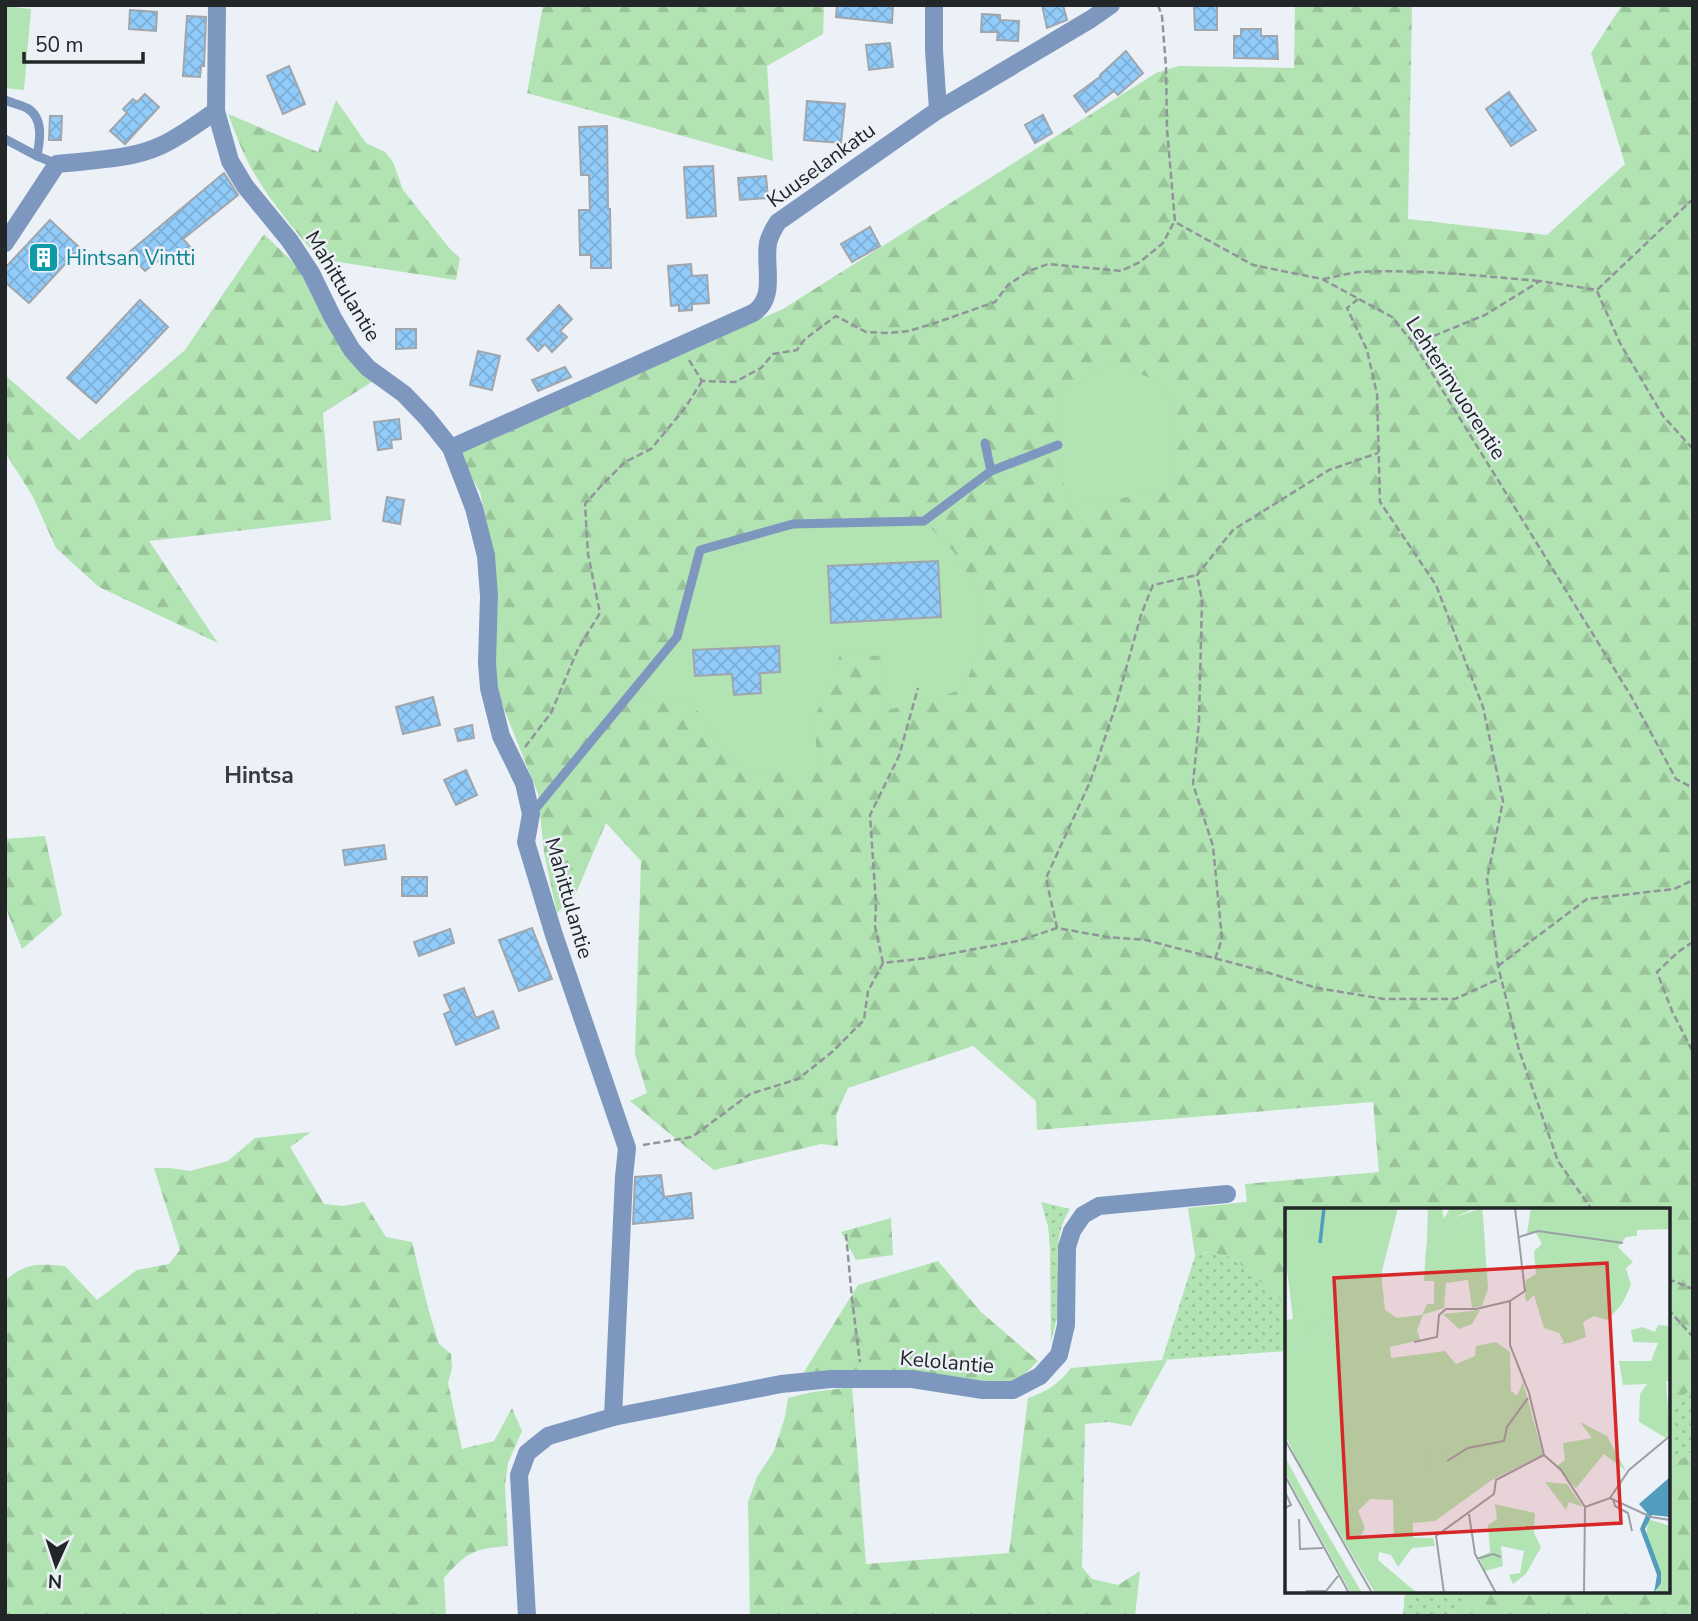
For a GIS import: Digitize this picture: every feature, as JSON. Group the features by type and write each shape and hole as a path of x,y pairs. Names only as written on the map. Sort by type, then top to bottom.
{"street":[{"name":"Mahittulantie","path":"217,5 216,111 230,161 245,186 290,241 311,273 352,350 368,368 404,394 451,448 474,508 486,556 489,688 501,736 524,783 531,814 526,842 554,935 627,1148 613,1417"},
{"path":"934,5 938,110"},
{"name":"Kuuselankatu","path":"451,448 761,308 768,293 768,243 778,222 938,110 1111,5"},
{"path":"5,243 57,164 133,154 160,146 216,111"},
{"name":"Kelolantie","path":"613,1417 781,1384 831,1379 912,1379 983,1390 1013,1390 1040,1376 1059,1355 1066,1325 1067,1247 1073,1230 1083,1215 1099,1206 1227,1194"},
{"path":"527,1616 519,1475 527,1453 548,1436 613,1417"}],"lane":[{"path":"5,100 29,109 35,115 40,134 37,156"},
{"path":"5,139 57,164"},
{"path":"985,443 991,471"},
{"path":"531,814 677,637 700,550 793,524 924,521 991,471 1058,444"}],"path":[{"path":"702,381 735,383 761,368 773,354 797,350 805,339 836,316 866,332 909,331 995,302 1008,285 1029,271 1048,264 1121,271 1140,261 1163,243 1174,222 1167,128 1166,67 1162,16 1158,5"},
{"path":"1597,290 1693,199"},
{"name":"Lehterinvuorentie","path":"1174,222 1252,265 1322,279 1392,317 1414,344 1631,696 1676,779 1693,788"},
{"path":"1322,279 1358,272 1462,274 1539,281 1597,290"},
{"path":"1414,344 1485,315 1539,281"},
{"path":"1597,290 1620,342 1663,416 1693,449"},
{"path":"1357,299 1347,308 1367,350 1377,394 1380,502 1436,585 1483,707 1503,802 1488,879 1498,966 1519,1050 1558,1161 1590,1208"},
{"path":"679,346 702,381"},
{"path":"525,747 551,713 578,649 600,613 588,554 585,504 625,462 651,449 685,408 702,381"},
{"path":"1057,928 1046,878 1090,782 1116,705 1141,615 1153,585 1197,575 1233,530 1329,470 1380,453"},
{"path":"1197,575 1202,600 1199,721 1193,784 1213,846 1222,939 1215,959"},
{"path":"627,1148 692,1137 750,1094 798,1079 832,1052 864,1020 868,990 883,963 875,926 870,815 900,757 918,688"},
{"path":"1498,966 1587,900 1674,889 1693,880"},
{"path":"883,963 927,958 1018,941 1057,928 1107,937 1146,940 1317,988 1384,999 1455,999 1501,978"},
{"path":"1693,942 1657,972 1693,1052"},
{"path":"846,1234 862,1379"},
{"path":"1670,1280 1693,1289"},
{"path":"1670,1311 1693,1337"}],"green space":[{"path":"543,5 824,5 823,34 767,66 773,161 527,93"},
{"path":"1295,5 1412,5 1408,219 1547,235 1625,164 1591,53 1622,5 1693,5 1693,1388 1670,1406 1670,1208 1285,1208 1285,1304 1232,1257 1209,1252 1195,1256 1188,1208 1247,1202 1245,1184 1379,1172 1373,1102 1037,1130 1036,1101 973,1046 848,1088 836,1115 838,1146 821,1144 714,1170 630,1101 647,1093 635,1054 641,861 606,823 576,893 557,913 544,853 538,794 502,704 495,673 498,599 492,547 480,492 458,452 783,309 1156,73 1179,66 1294,68"},
{"path":"5,6 31,9 24,90 5,88"},
{"path":"336,100 366,143 385,152 393,162 403,190 460,258 456,280 319,259 265,191 247,161 228,114 318,152"},
{"path":"264,234 298,267 341,344 378,378 323,413 331,520 149,541 218,643 99,587 56,548 33,497 5,452 5,375 79,440 185,350"},
{"path":"1111,365 1161,381 1170,396 1175,490 1067,506 1060,463 1062,387"},
{"path":"924,521 953,551 981,594 983,640 964,688 933,700 886,710 885,656 840,655 815,718 817,765 741,772 692,703 625,700 677,637 700,550 793,524"},
{"path":"45,836 62,915 22,949 5,906 5,839"},
{"path":"311,1132 290,1147 324,1204 343,1206 364,1202 386,1237 412,1242 439,1344 451,1354 452,1368 448,1383 462,1449 494,1441 512,1408 522,1431 508,1463 505,1485 508,1546 471,1553 444,1578 446,1616 5,1616 5,1281 26,1267 65,1266 97,1300 137,1270 169,1264 180,1250 154,1168 190,1171 228,1161 255,1138"},
{"path":"1041,1202 1070,1209 1058,1245 1059,1298 1051,1343 1050,1248 1048,1226"},
{"path":"891,1218 893,1255 856,1260 841,1232"},
{"path":"1209,1252 1232,1257 1285,1304 1285,1351 1162,1360 1195,1256"},
{"path":"938,1261 981,1312 1038,1361 1021,1378 1001,1384 902,1371 804,1372 858,1285"},
{"path":"1167,1360 1131,1426 1108,1422 1085,1424 1082,1567 1092,1579 1118,1585 1140,1571 1135,1616 750,1616 748,1502 757,1477 774,1451 788,1398 852,1387 866,1564 1009,1553 1028,1398 1052,1387 1071,1368"},
{"path":"1693,1388 1693,1451 1670,1467 1670,1406"},
{"path":"1693,1451 1693,1616 1445,1616 1479,1593 1670,1593 1670,1467"},
{"path":"1405,1593 1479,1593 1445,1616 1403,1616"}],"building":[{"path":"837,5 893,5 892,23 836,17"},
{"path":"1042,5 1063,5 1067,20 1047,28"},
{"path":"1194,5 1217,5 1217,30 1195,30"},
{"path":"130,10 157,12 156,31 129,29"},
{"path":"982,14 1000,15 1000,20 1019,21 1018,41 997,40 998,32 981,32"},
{"path":"187,16 206,17 204,66 201,66 200,77 183,76"},
{"path":"1241,29 1261,29 1261,36 1277,36 1278,59 1234,58 1234,36 1241,36"},
{"path":"890,43 893,67 869,70 866,45"},
{"path":"1126,51 1143,73 1118,95 1114,91 1086,112 1074,96 1101,76"},
{"path":"289,66 305,104 283,114 267,76"},
{"path":"1509,92 1536,130 1511,146 1486,109"},
{"path":"145,94 159,107 125,144 110,131 127,113 123,109 133,99 137,102"},
{"path":"807,101 845,104 841,143 804,140"},
{"path":"1043,115 1052,133 1035,143 1025,125"},
{"path":"50,116 62,116 61,140 49,140"},
{"path":"607,126 611,268 591,268 591,255 580,255 579,210 590,210 589,175 581,175 579,127"},
{"path":"713,166 716,216 687,218 684,167"},
{"path":"224,173 238,195 183,239 191,248 173,263 165,255 145,271 128,253"},
{"path":"766,176 768,198 740,200 738,178"},
{"name":"Hintsan Vintti","path":"50,220 80,248 29,303 5,282 5,268"},
{"path":"870,227 880,246 852,262 841,244"},
{"path":"691,264 692,276 707,275 709,303 692,304 692,310 679,311 679,305 671,306 668,266"},
{"path":"140,300 168,327 96,403 67,378"},
{"path":"559,305 572,319 560,331 567,337 552,352 545,344 538,351 527,339"},
{"path":"396,329 416,329 416,348 396,349"},
{"path":"478,351 500,356 492,390 470,385"},
{"path":"565,367 571,377 538,391 532,380"},
{"path":"399,419 401,439 391,440 392,448 378,450 374,422"},
{"path":"387,497 404,500 400,524 383,521"},
{"path":"938,561 941,617 831,623 828,566"},
{"path":"779,646 780,672 760,673 761,693 734,695 732,674 695,676 693,650"},
{"path":"433,697 440,725 403,734 396,707"},
{"path":"472,725 474,738 458,741 455,729"},
{"path":"466,770 477,795 456,805 444,780"},
{"path":"384,845 386,859 345,865 343,850"},
{"path":"402,877 427,877 427,896 402,896"},
{"path":"532,928 552,979 519,991 499,940"},
{"path":"450,929 454,943 419,956 414,942"},
{"path":"464,988 476,1018 493,1011 499,1028 456,1045 444,1014 451,1011 444,995"},
{"path":"661,1175 664,1197 691,1193 693,1218 633,1224 635,1177"}],"place":[{"name":"Hintsan Vintti","path":"43,258"}],"district":[{"name":"Hintsa","path":"259,775"}]}
